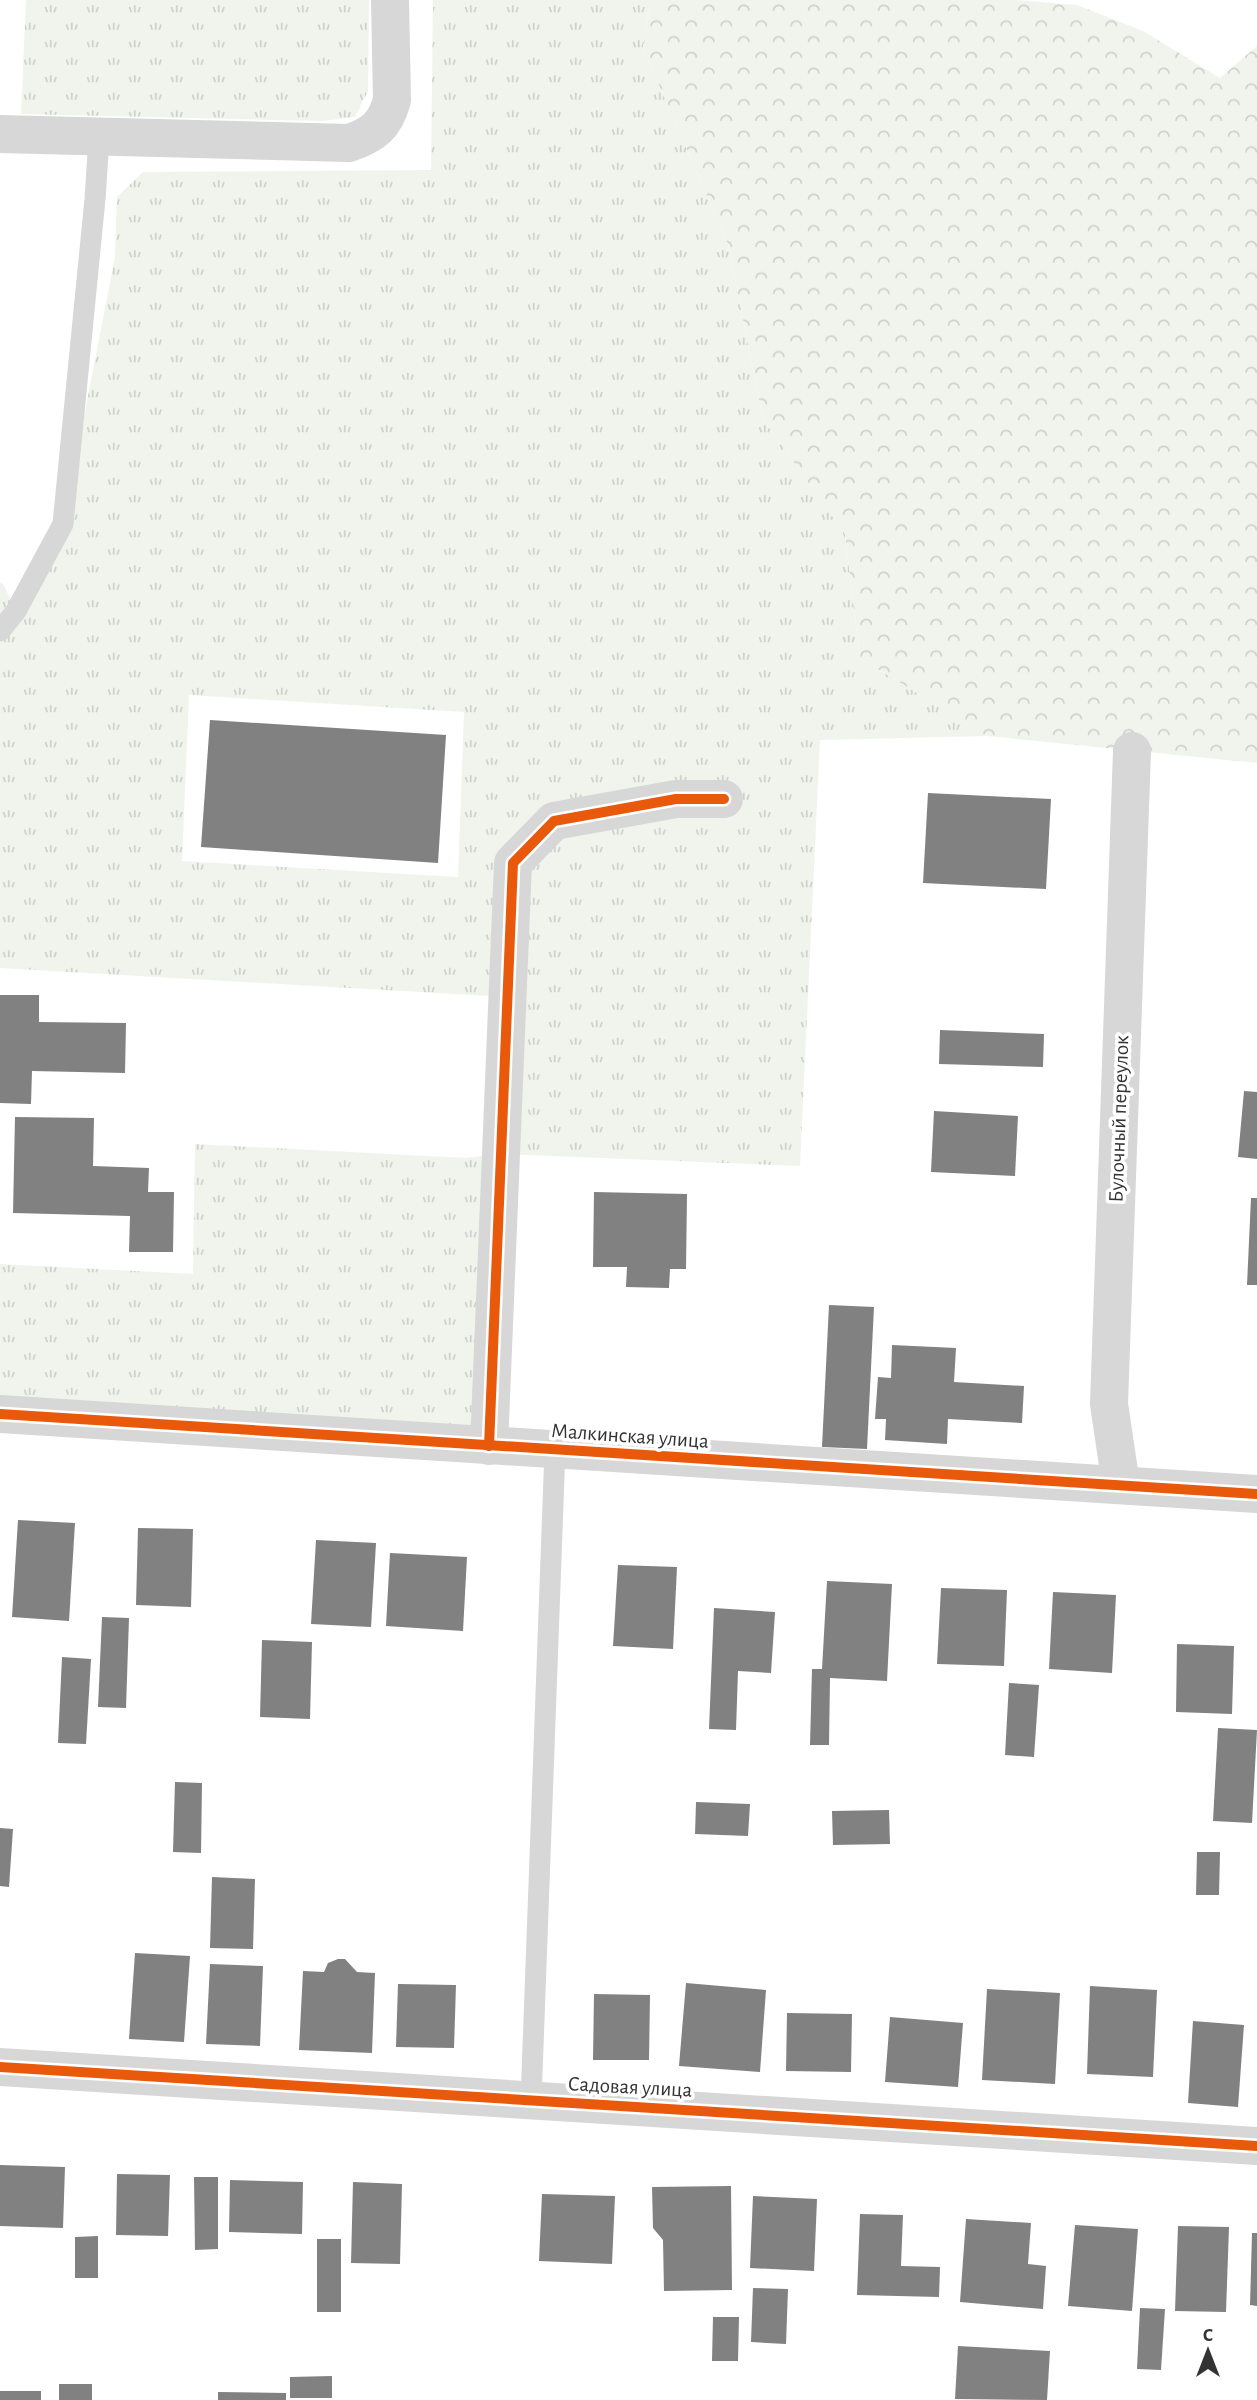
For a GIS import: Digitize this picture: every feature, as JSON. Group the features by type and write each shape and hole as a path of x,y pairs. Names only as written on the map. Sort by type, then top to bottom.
{"street":[{"path":"0,134 349,143 365,138 378,130 388,116 392,100 390,0"},
{"name":"Булочный переулок","path":"1121,1485 1109,1404 1132,751"},
{"path":"489,1446 513,863 554,821 676,799 724,799"},
{"name":"Малкинская улица","path":"0,1414 1257,1494"},
{"name":"Садовая улица","path":"0,2067 1257,2146"}],"lane":[{"path":"0,631 16,611 63,524 99,138"},
{"path":"531,2101 555,1450"}],"green space":[{"path":"26,0 369,0 368,91 355,117 323,121 21,114"},
{"path":"433,0 651,0 643,48 728,244 763,419 845,534 860,658 987,736 820,740 800,1166 500,1154 507,997 0,968 0,583 16,610 63,524 115,257 117,197 143,172 431,170","holes":["189,695 464,712 458,877 182,861"]},
{"path":"651,0 1016,0 1077,5 1143,31 1220,78 1257,46 1257,763 987,736 860,658 845,534 763,419 728,244 643,48"},
{"path":"195,1144 466,1158 500,1154 489,1446 0,1414 0,1264 193,1274"}],"building":[{"path":"210,720 446,735 438,863 201,847"},
{"path":"928,793 1051,799 1046,889 923,883"},
{"path":"0,995 39,995 39,1022 126,1023 125,1073 32,1071 31,1104 0,1103"},
{"path":"940,1030 1044,1034 1043,1067 939,1064"},
{"path":"1244,1091 1257,1092 1257,1159 1238,1157"},
{"path":"934,1111 1018,1116 1015,1176 931,1172"},
{"path":"15,1117 94,1118 93,1166 149,1168 148,1192 174,1192 173,1252 129,1252 130,1216 13,1213"},
{"path":"594,1192 687,1194 686,1269 670,1269 669,1288 626,1287 627,1267 593,1267"},
{"path":"1251,1198 1257,1198 1257,1285 1247,1285"},
{"path":"829,1305 874,1307 867,1449 822,1447"},
{"path":"892,1345 956,1348 954,1382 1024,1386 1022,1423 948,1419 947,1444 885,1440 886,1419 875,1419 878,1377 891,1378"},
{"path":"18,1520 75,1523 69,1621 12,1617"},
{"path":"138,1528 193,1529 191,1607 136,1605"},
{"path":"316,1540 376,1543 371,1627 311,1624"},
{"path":"390,1553 467,1557 463,1631 386,1626"},
{"path":"618,1565 677,1567 673,1649 613,1646"},
{"path":"827,1581 892,1584 887,1681 830,1678 829,1745 810,1745 812,1669 822,1669"},
{"path":"941,1588 1007,1590 1004,1666 937,1664"},
{"path":"1053,1592 1116,1595 1112,1673 1049,1669"},
{"path":"714,1608 775,1612 771,1673 738,1671 736,1730 709,1729"},
{"path":"102,1617 129,1618 126,1708 98,1707"},
{"path":"262,1640 312,1642 310,1719 260,1717"},
{"path":"1177,1644 1234,1646 1232,1714 1176,1712"},
{"path":"62,1657 91,1659 86,1744 58,1743"},
{"path":"1009,1683 1039,1685 1034,1757 1005,1755"},
{"path":"1218,1728 1257,1730 1252,1823 1213,1821"},
{"path":"175,1782 202,1783 201,1853 173,1852"},
{"path":"696,1802 750,1804 748,1836 695,1834"},
{"path":"889,1810 890,1844 833,1845 832,1811"},
{"path":"0,1828 13,1829 9,1887 0,1886"},
{"path":"1197,1852 1220,1852 1219,1895 1196,1895"},
{"path":"212,1877 255,1879 253,1949 210,1948"},
{"path":"135,1953 190,1956 184,2042 129,2039"},
{"path":"345,1959 357,1972 375,1973 372,2053 299,2050 303,1971 324,1972 328,1963"},
{"path":"210,1964 263,1966 260,2046 206,2044"},
{"path":"686,1983 766,1990 760,2072 679,2066"},
{"path":"398,1984 456,1985 454,2048 396,2047"},
{"path":"1090,1986 1157,1990 1153,2077 1087,2074"},
{"path":"987,1989 1060,1993 1055,2084 982,2080"},
{"path":"594,1994 650,1995 649,2060 593,2060"},
{"path":"787,2013 852,2014 851,2072 786,2071"},
{"path":"890,2017 963,2023 958,2087 885,2082"},
{"path":"1193,2021 1244,2025 1238,2107 1188,2103"},
{"path":"0,2165 65,2167 63,2228 0,2226"},
{"path":"117,2174 170,2175 168,2236 116,2235"},
{"path":"194,2177 218,2177 218,2249 195,2250"},
{"path":"230,2180 303,2182 302,2234 229,2232"},
{"path":"353,2182 402,2184 400,2264 351,2263"},
{"path":"731,2186 732,2290 664,2291 663,2240 653,2228 652,2187"},
{"path":"542,2194 615,2196 612,2264 539,2261"},
{"path":"753,2196 817,2199 814,2271 750,2268"},
{"path":"860,2214 903,2215 901,2266 940,2267 939,2297 857,2295"},
{"path":"966,2219 1031,2223 1028,2264 1046,2266 1043,2309 960,2302"},
{"path":"1075,2225 1138,2229 1132,2311 1068,2306"},
{"path":"1178,2226 1229,2227 1226,2312 1175,2311"},
{"path":"1252,2233 1257,2233 1257,2306 1250,2305"},
{"path":"98,2236 98,2278 75,2278 75,2237"},
{"path":"317,2239 341,2239 341,2312 317,2312"},
{"path":"753,2288 788,2289 786,2344 751,2342"},
{"path":"1140,2308 1165,2309 1161,2370 1137,2369"},
{"path":"713,2317 739,2317 738,2361 712,2361"},
{"path":"958,2346 1050,2351 1047,2400 955,2399"},
{"path":"332,2376 332,2398 290,2398 290,2377"},
{"path":"59,2384 92,2384 92,2400 59,2400"},
{"path":"0,2391 41,2391 41,2400 0,2400"},
{"path":"218,2392 286,2393 286,2400 218,2400"}],"cycle path":[{"path":"489,1446 513,863 554,821 676,799 724,799"},
{"path":"0,1414 1257,1494"},
{"path":"0,2067 1257,2146"}]}
